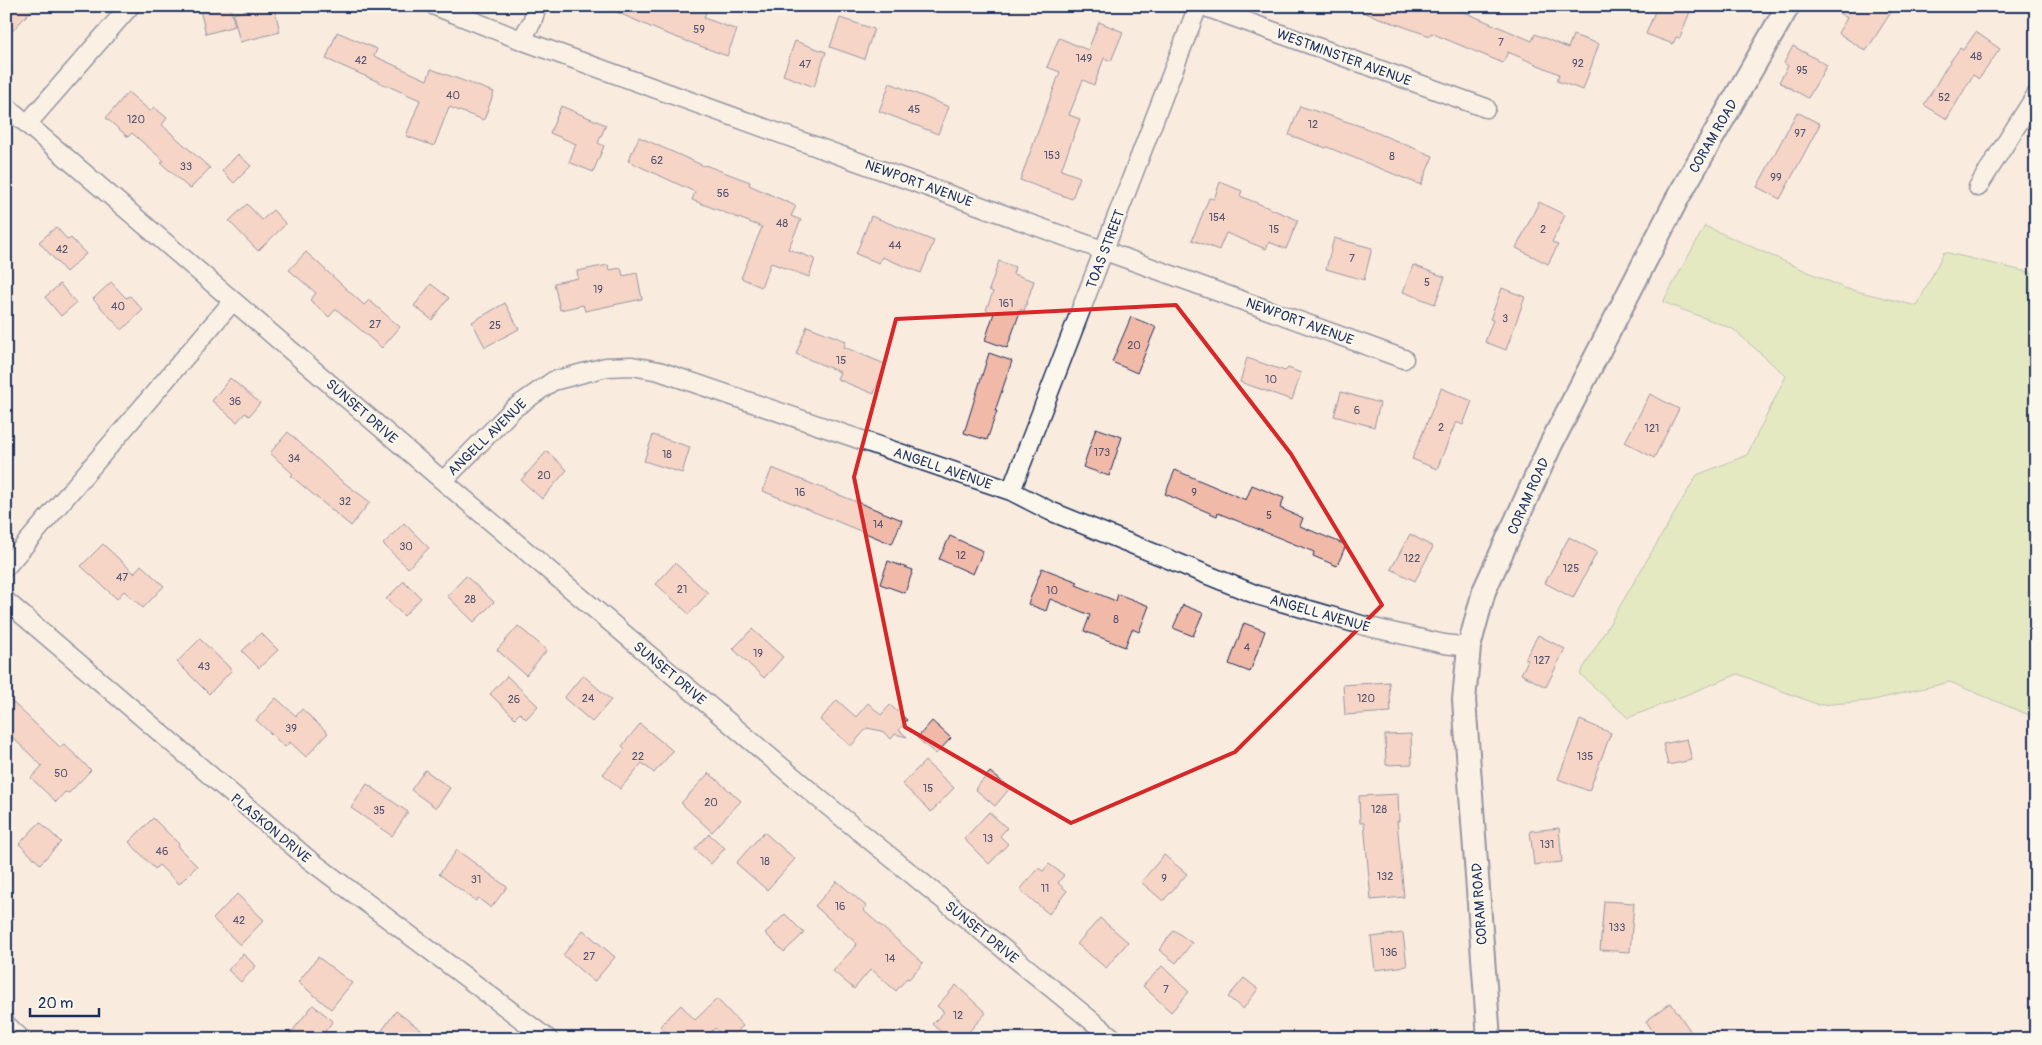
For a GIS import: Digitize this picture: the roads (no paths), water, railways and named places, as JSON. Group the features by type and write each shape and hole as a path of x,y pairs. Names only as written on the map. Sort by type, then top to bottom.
{"street":[{"path":"27,124 130,6"},
{"name":"NEWPORT AVENUE","path":"435,6 521,40 1404,359"},
{"path":"521,40 532,22 537,6"},
{"name":"TOAS STREET","path":"1012,491 1198,6"},
{"name":"WESTMINSTER AVENUE","path":"1203,6 1486,108"},
{"name":"CORAM ROAD","path":"1488,1039 1464,700 1468,647 1484,591 1551,444 1677,199 1788,6"},
{"path":"1978,187 2036,96"},
{"name":"SUNSET DRIVE","path":"6,106 443,481 822,801 1114,1039"},
{"path":"6,567 233,301"},
{"name":"ANGELL AVENUE","path":"443,481 513,409 553,381 606,367 632,366 660,371 1012,491 1050,511 1258,595 1365,626 1444,644 1468,647"},
{"name":"PLASKON DRIVE","path":"6,601 306,858 548,1039"}],"lane":[{"path":"6,1018 28,1039"}]}
